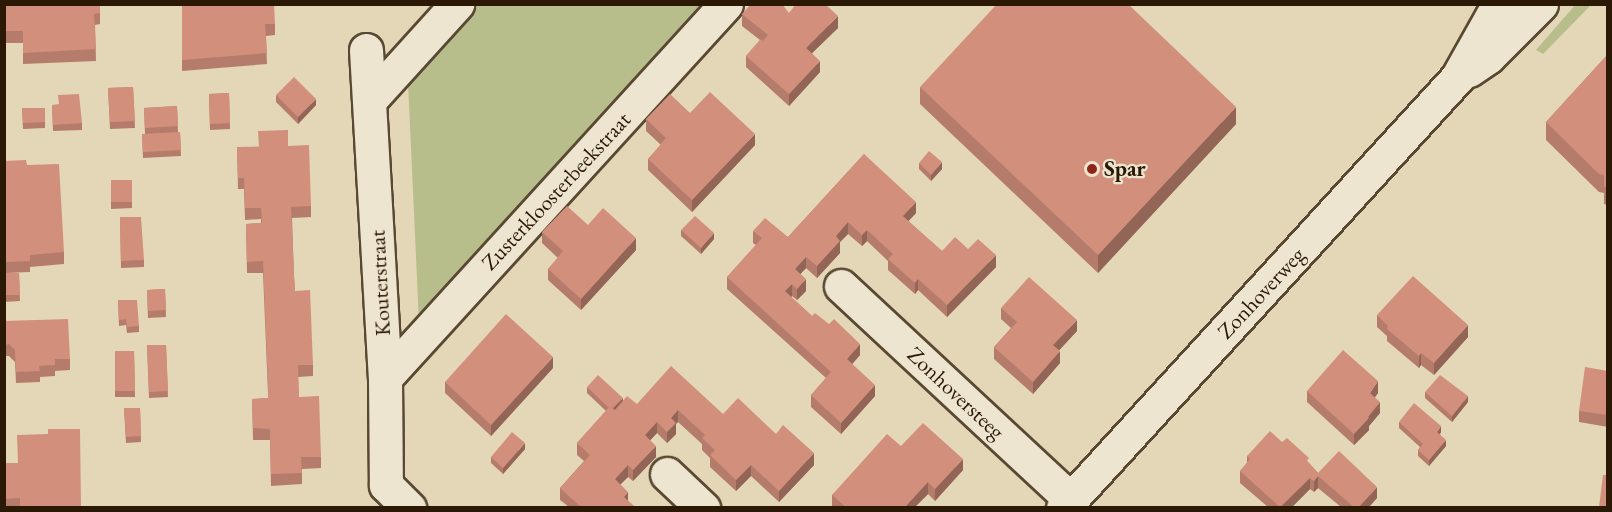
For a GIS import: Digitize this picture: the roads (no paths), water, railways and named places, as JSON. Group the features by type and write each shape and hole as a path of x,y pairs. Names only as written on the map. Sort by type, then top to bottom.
{"street":[{"path":"370,100 457,4"},
{"name":"Zusterkloosterbeekstraat","path":"385,378 726,4"},
{"name":"Zonhoverweg","path":"1067,503 1457,78 1501,4"},
{"name":"Zonhoverweg","path":"1457,78 1488,57 1541,4"},
{"name":"Kouterstraat","path":"366,50 385,378 386,484 409,507"},
{"name":"Zonhoversteeg","path":"841,286 1067,503"},
{"path":"668,474 703,507"}],"place":[{"name":"Spar","path":"1092,169"}]}
